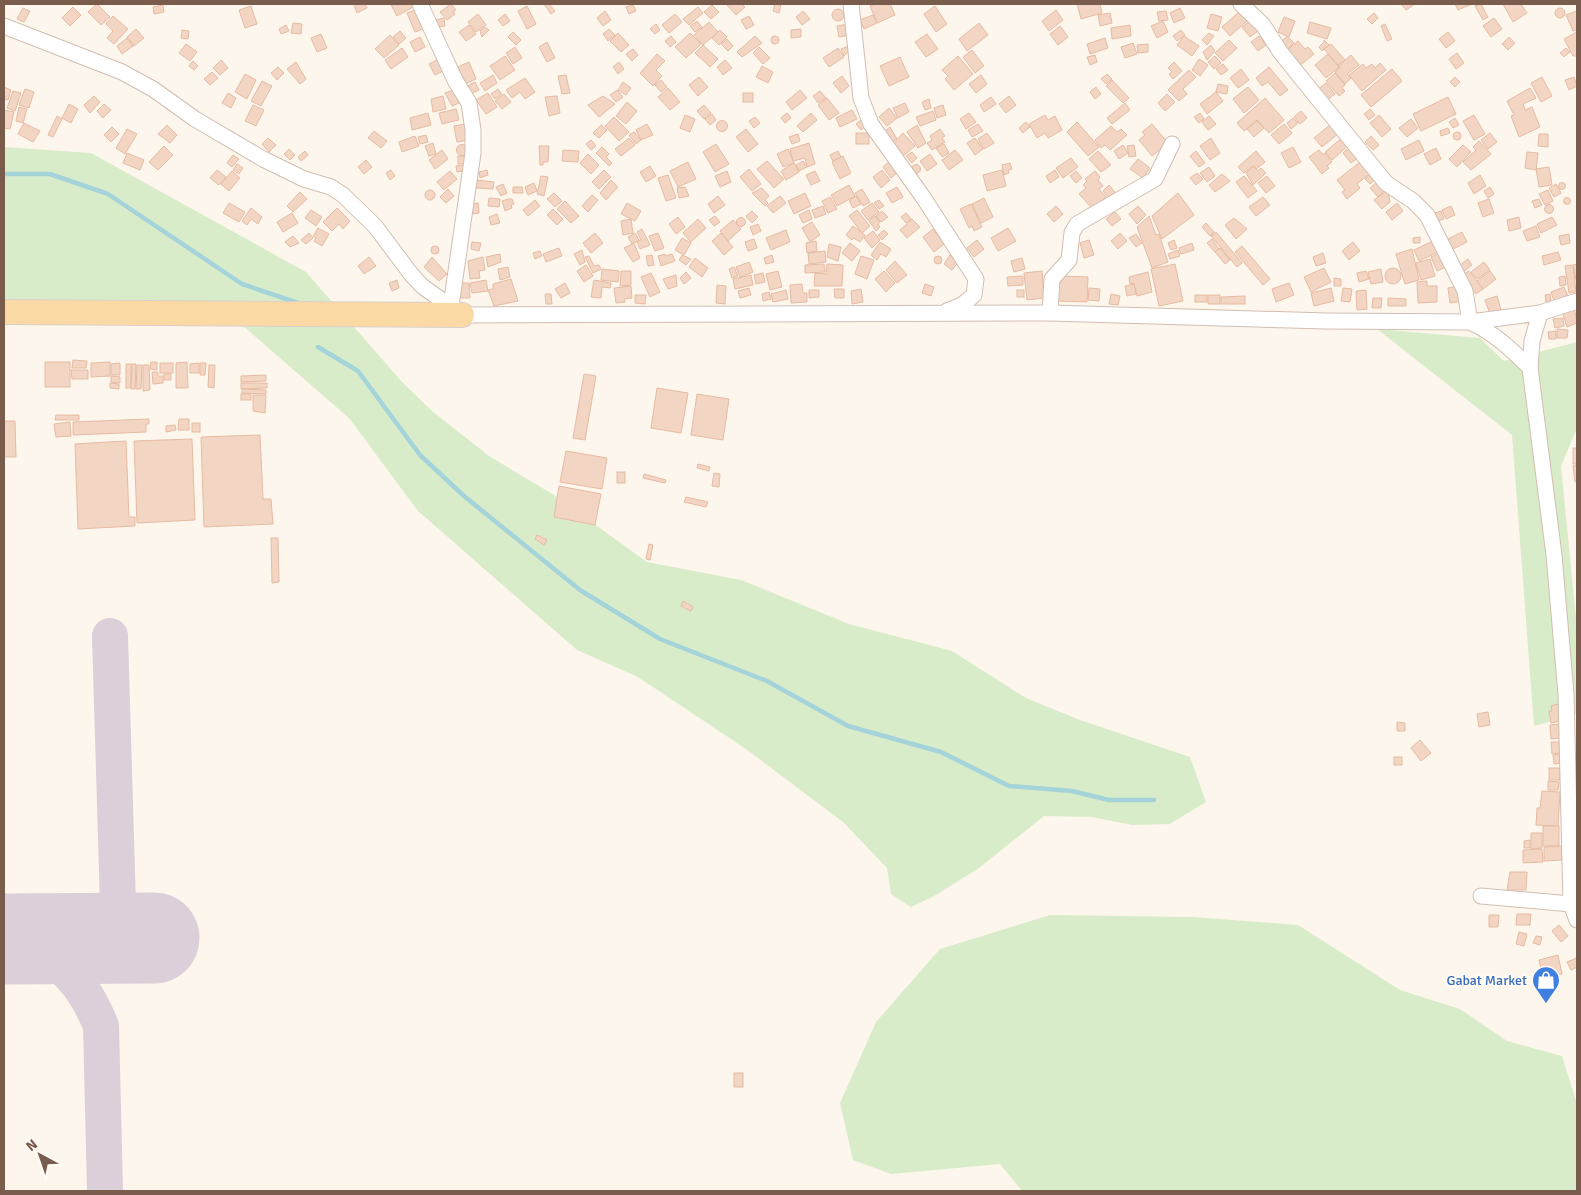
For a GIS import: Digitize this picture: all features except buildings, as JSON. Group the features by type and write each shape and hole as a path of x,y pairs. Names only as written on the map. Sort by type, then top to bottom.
{"main road":[{"path":"4,312 456,311"}],"street":[{"path":"420,4 455,80 469,103 473,130 473,153 456,311"},
{"path":"851,4 861,98 871,124 923,197 976,279 974,295 962,304 944,313"},
{"path":"1241,4 1263,25 1281,54 1386,182 1413,201 1427,214 1465,291 1470,322"},
{"path":"4,26 122,72 153,89 194,119 263,160 304,179 331,187 343,195 375,226 410,274 438,299 456,311 834,315 1050,313 1326,321 1470,322 1540,313 1577,301"},
{"path":"1050,313 1052,280 1069,260 1072,233 1077,224 1155,179 1172,144"},
{"path":"1540,313 1532,341 1530,368 1554,554 1566,694 1571,904 1577,920"},
{"path":"1470,322 1488,330 1530,368"},
{"path":"1481,896 1571,904"}],"green space":[{"path":"4,147 91,153 306,272 402,382 432,411 489,456 554,495 647,562 741,580 849,624 952,651 1026,698 1080,720 1190,757 1206,802 1170,824 1132,825 1092,817 1044,816 979,868 936,895 911,907 891,894 887,868 843,822 746,749 638,677 577,650 418,511 349,418 242,325 4,323"},
{"path":"1377,329 1480,338 1504,361 1577,342 1577,428 1561,466 1577,628 1577,714 1534,726 1512,435"},
{"path":"1050,915 1193,917 1298,925 1400,990 1460,1009 1507,1041 1562,1056 1577,1104 1577,1191 1022,1191 1000,1164 891,1174 853,1160 840,1103 876,1022 940,949"}],"waterway":[{"path":"4,174 50,174 108,194 242,284 301,304"},
{"path":"318,347 358,371 420,455 464,496 580,590 660,639 767,681 848,726 941,752 1009,786 1072,791 1109,800 1154,800"}],"taxiway":[{"path":"110,636 119,939"},
{"path":"26,939 62,967 80,986 101,1026 105,1191"}],"runway":[{"path":"4,939 154,938"}],"place":[{"name":"Gabat Market","path":"1546,1004"}]}
